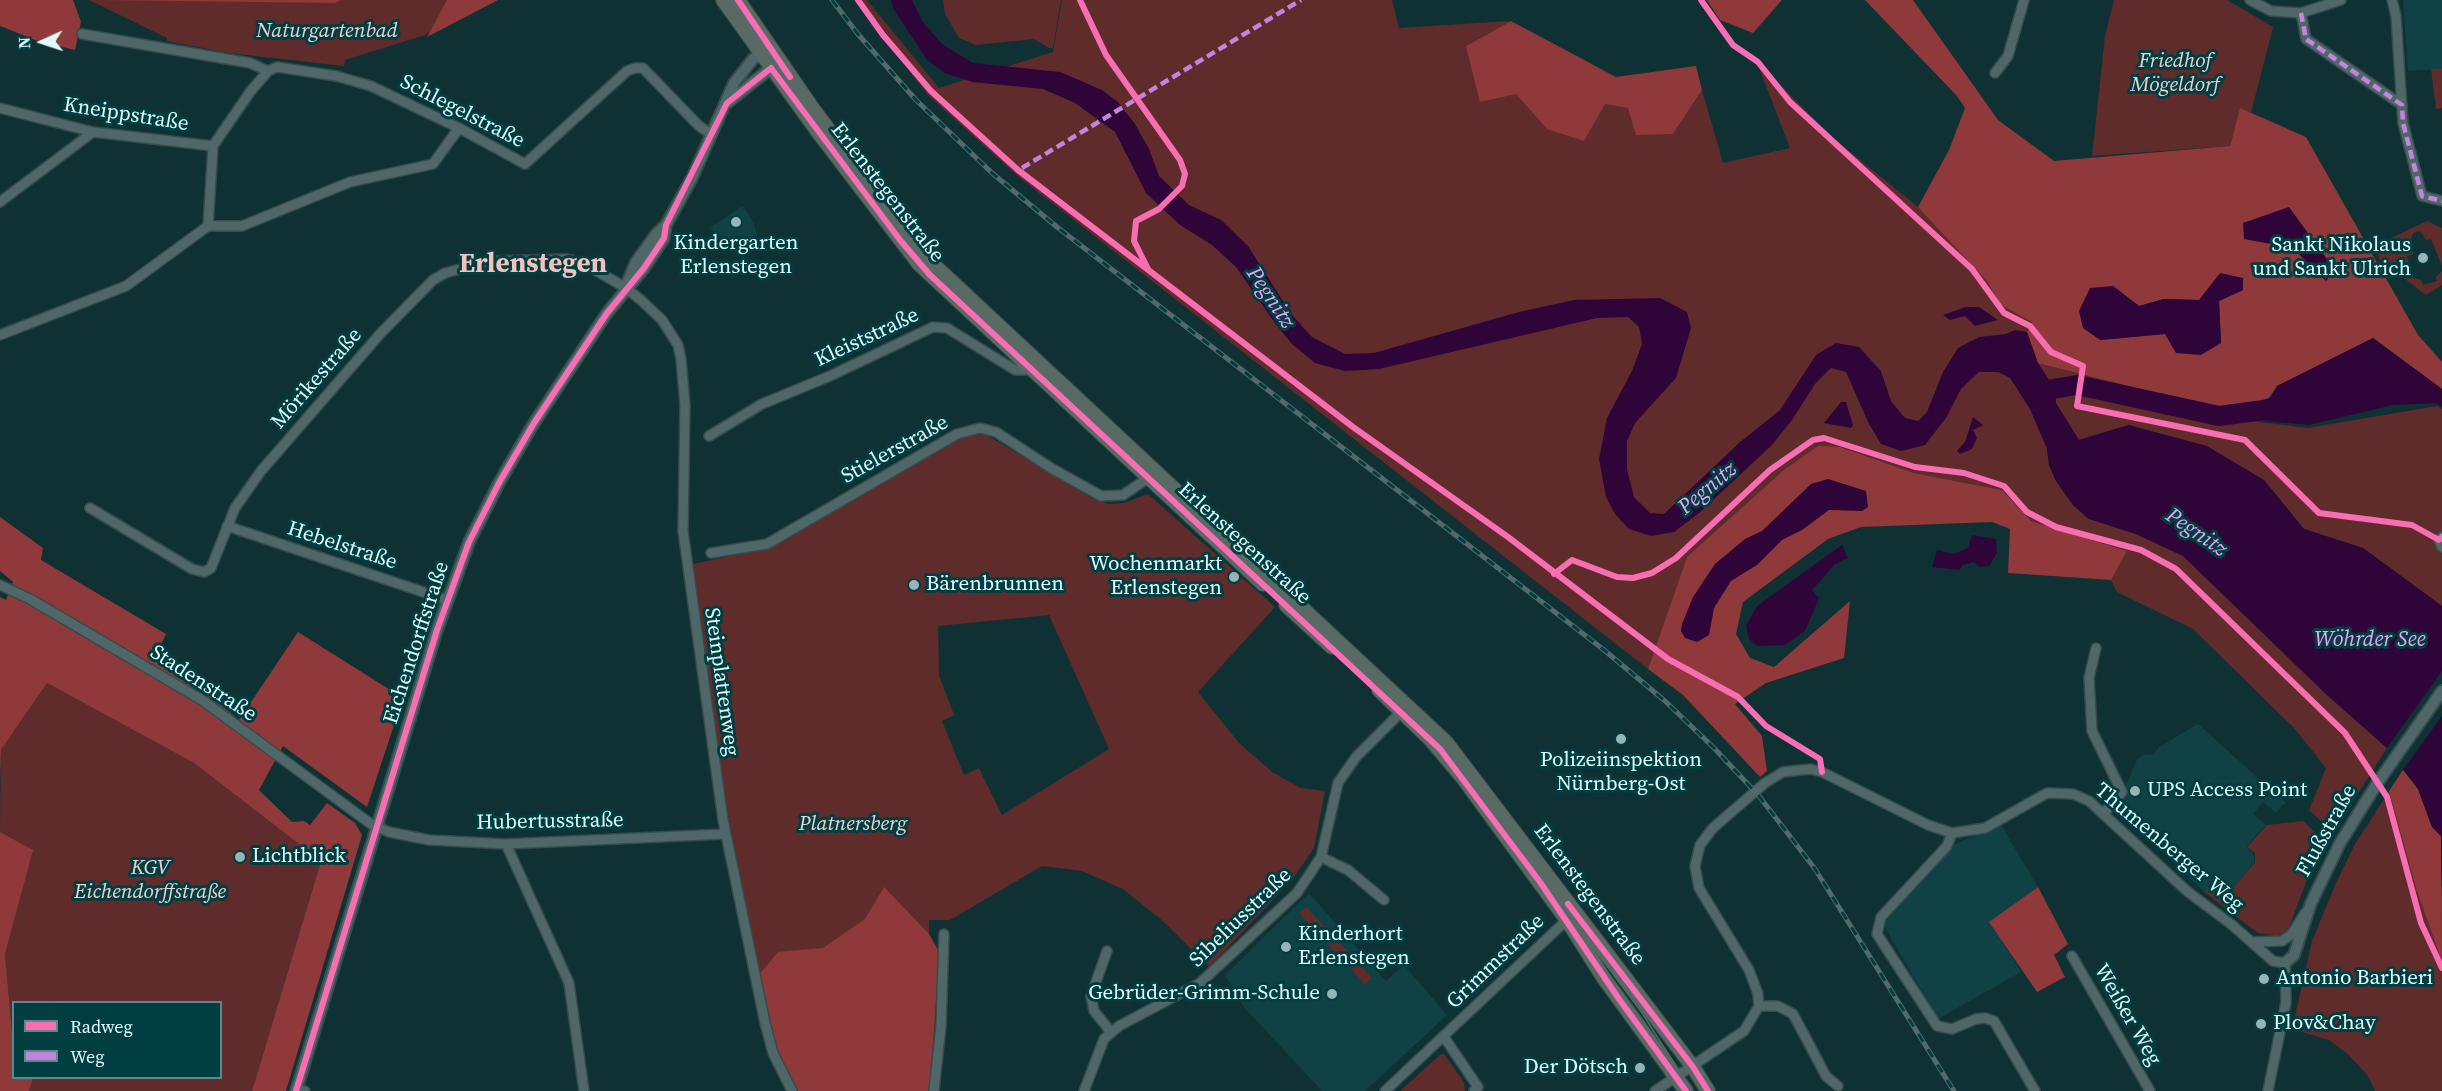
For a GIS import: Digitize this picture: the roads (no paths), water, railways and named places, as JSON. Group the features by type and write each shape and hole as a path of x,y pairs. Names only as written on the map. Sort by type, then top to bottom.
{"main road":[{"name":"Erlenstegenstraße","path":"729,1 761,54 773,61"},
{"name":"Erlenstegenstraße","path":"729,1 920,250 1151,475 1464,763 1571,916 1693,1067 1708,1091"},
{"name":"Erlenstegenstraße","path":"1571,916 1603,977 1686,1091"}],"street":[{"path":"1995,73 2008,56 2024,0"},
{"path":"2250,0 2271,11 2301,13 2341,0"},
{"path":"2392,0 2396,16 2403,123 2422,196 2442,201"},
{"path":"2301,13 2306,39 2402,105"},
{"name":"Schlegelstraße","path":"82,34 250,63 268,70 278,68 350,79 371,86 459,128 525,164 627,71 643,68 699,126 712,135"},
{"name":"Eichendorffstraße","path":"299,1090 376,827 447,600 469,542 510,463 626,288 636,262 657,233 666,225 738,78 761,54"},
{"name":"Eichendorffstraße","path":"727,103 773,61"},
{"path":"208,226 213,146 228,119 268,70"},
{"name":"Kneippstraße","path":"0,108 93,132 213,146"},
{"path":"0,335 126,286 208,226 242,226 350,182 433,164 459,128"},
{"path":"0,202 93,132"},
{"name":"Mörikestraße","path":"90,508 192,569 204,572 211,568 227,526 246,489 380,334 433,280 445,273 491,261 567,259 583,263 626,288"},
{"name":"Steinplattenweg","path":"626,288 662,320 678,345 681,359 685,405 684,531 725,834 765,1023 773,1053 792,1091"},
{"name":"Kleiststraße","path":"709,436 762,404 830,376 933,327 947,328 1012,369 1022,370 1033,362"},
{"name":"Stielerstraße","path":"711,553 767,544 957,434 980,428 996,432 1051,468 1101,496 1123,495 1151,475"},
{"name":"Hebelstraße","path":"227,526 447,600"},
{"path":"2442,537 2439,540 2442,547"},
{"name":"Stadenstraße","path":"3,586 30,599 202,700 376,827"},
{"path":"2096,648 2089,678 2092,731 2122,792 2104,813"},
{"name":"Flußstraße","path":"2252,942 2282,941 2292,934 2311,903 2340,843 2393,759 2442,691"},
{"name":"Sibeliusstraße","path":"1111,1032 1183,994 1214,972 1297,893 1321,857 1331,802 1338,783 1356,757 1405,707"},
{"name":"Thumenberger Weg","path":"1759,1006 1758,994 1749,970 1696,879 1697,853 1713,828 1771,779 1783,772 1810,769 1822,772 1928,825 1952,833 1985,828 2047,794 2073,794 2104,813 2188,892 2273,961 2285,963"},
{"name":"Hubertusstraße","path":"376,827 429,840 506,844 725,834"},
{"path":"1952,833 1947,846 1881,916 1877,934 1937,1026 1952,1029 1976,1019 1985,1018 1994,1021 2035,1091"},
{"path":"506,844 569,983 584,1091"},
{"path":"1321,857 1348,870 1384,900"},
{"name":"Flußstraße","path":"2285,963 2296,951 2311,903"},
{"name":"Grimmstraße","path":"1385,1091 1571,916"},
{"path":"934,1091 941,1025 944,934"},
{"path":"1084,1091 1099,1047 1111,1032 1091,1004 1091,996 1107,951"},
{"name":"Weißer Weg","path":"2072,956 2150,1091"},
{"path":"2268,1091 2286,1002 2285,963"},
{"path":"1655,1091 1744,1030 1759,1006 1778,1006 1793,1014 1826,1076 1838,1086"},
{"name":"Grimmstraße","path":"1444,1037 1478,1087 1474,1091"}],"water":[{"path":"891,0 912,0 922,21 942,44 973,63 1060,72 1102,90 1118,102 1135,124 1149,149 1159,176 1189,205 1221,220 1248,246 1291,314 1312,337 1345,354 1374,353 1519,312 1574,300 1660,298 1687,312 1691,328 1676,378 1635,423 1627,441 1627,469 1634,497 1650,513 1664,514 1739,443 1780,410 1816,355 1836,343 1859,347 1881,371 1891,401 1905,418 1918,421 1927,412 1943,372 1958,348 1979,337 2006,334 2015,330 2027,332 2038,363 2055,389 2056,403 2079,440 2129,425 2207,446 2264,480 2304,529 2363,548 2442,606 2442,888 2441,836 2432,827 2418,789 2387,748 2327,695 2183,556 2136,534 2089,519 2073,505 2056,481 2049,465 2047,449 2030,409 2010,378 1998,372 1979,372 1961,389 1946,418 1925,445 1901,451 1881,444 1868,422 1846,372 1831,368 1815,384 1792,420 1771,446 1699,513 1674,532 1651,536 1629,529 1615,514 1606,497 1599,459 1607,418 1632,371 1642,344 1639,327 1628,317 1597,318 1379,369 1345,371 1315,363 1292,344 1236,267 1212,245 1180,225 1146,193 1115,132 1075,103 1043,89 972,82 945,73 927,60 893,8"},
{"path":"2289,207 2335,270 2326,281 2293,248 2244,239 2243,223"},
{"path":"2220,273 2243,278 2243,290 2219,301 2221,343 2201,355 2176,353 2165,334 2100,340 2083,328 2079,311 2090,288 2113,286 2139,306 2164,299 2199,300"},
{"path":"1966,307 1979,307 1998,320 1975,326 1965,316 1950,320 1943,315"},
{"path":"2373,338 2442,389 2442,407 2436,403 2393,405 2309,425 2265,421 2264,410 2277,386"},
{"path":"1841,402 1846,402 1853,425 1851,428 1824,423"},
{"path":"1973,417 1983,425 1973,430 1977,438 1972,449 1960,454 1957,451 1965,442"},
{"path":"1828,479 1866,491 1868,507 1862,511 1829,510 1802,530 1782,540 1757,565 1731,581 1714,608 1709,635 1697,642 1685,638 1681,631 1682,624 1693,597 1715,564 1745,539 1762,531 1811,484"},
{"path":"1972,535 1996,539 1997,553 1989,566 1980,567 1974,562 1963,565 1959,570 1932,567 1937,550 1954,554 1968,548"},
{"path":"1842,545 1848,558 1834,565 1812,590 1819,598 1805,631 1785,645 1758,646 1749,639 1746,626 1757,606"}],"waterway":[{"path":"2041,391 2077,385 2219,416 2264,410 2289,403"}],"tram line":[{"path":"727,0 892,227 933,275 1435,740 1456,764 1642,1013 1692,1091"}],"railway":[{"path":"832,0 857,33 916,100 992,173 1057,227 1604,650 1665,701 1714,748 1759,796 1815,869 1954,1091"}],"place":[{"name":"Kindergarten Erlenstegen","path":"736,222"},
{"name":"Sankt Nikolaus und Sankt Ulrich","path":"2423,258"},
{"name":"Wochenmarkt Erlenstegen","path":"1234,577"},
{"name":"Bärenbrunnen","path":"914,585"},
{"name":"Polizeiinspektion Nürnberg-Ost","path":"1621,739"},
{"name":"UPS Access Point","path":"2135,791"},
{"name":"Lichtblick","path":"240,857"},
{"name":"Kinderhort Erlenstegen","path":"1286,947"},
{"name":"Antonio Barbieri","path":"2264,979"},
{"name":"Gebrüder-Grimm-Schule","path":"1332,994"},
{"name":"Plov&Chay","path":"2261,1024"},
{"name":"Der Dötsch","path":"1640,1068"}],"district":[{"name":"Erlenstegen","path":"533,265"}],"park label":[{"name":"Naturgartenbad","path":"327,32"},
{"name":"Friedhof Mögeldorf","path":"2175,74"},
{"name":"Platnersberg","path":"853,825"},
{"name":"KGV Eichendorffstraße","path":"150,881"}],"water label":[{"name":"Pegnitz","path":"1270,298"},
{"name":"Pegnitz","path":"1708,489"},
{"name":"Pegnitz","path":"2196,533"},
{"name":"Wöhrder See","path":"2370,640"}]}
